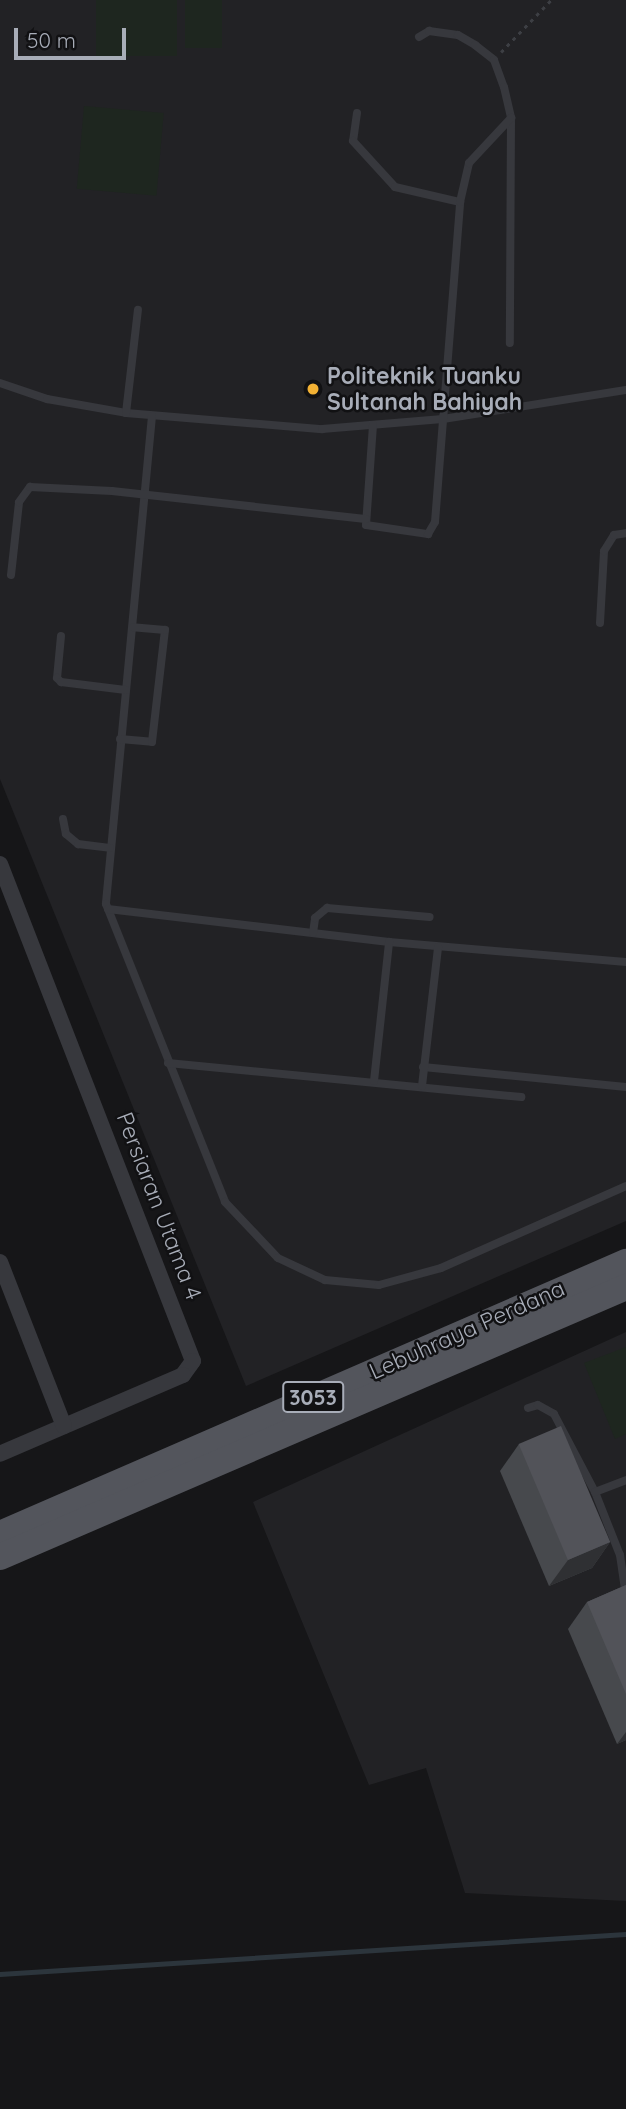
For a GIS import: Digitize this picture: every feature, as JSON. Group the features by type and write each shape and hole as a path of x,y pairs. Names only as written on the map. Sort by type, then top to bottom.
{"main road":[{"name":"Lebuhraya Perdana","path":"0,1534 626,1262"},
{"name":"Lebuhraya Perdana","path":"0,1557 626,1287"}],"street":[{"name":"Persiaran Utama 4","path":"0,864 7,904 193,1361 183,1375 0,1454"},
{"path":"0,1262 64,1426"}],"lane":[{"path":"419,37 429,31 458,35 494,60 510,118 510,343"},
{"path":"357,113 353,141 395,187 460,202"},
{"path":"373,425 365,519 371,529 428,534 435,523 460,202 469,163 510,118"},
{"path":"126,413 138,310"},
{"path":"0,383 47,399 126,413 322,429 443,419 626,390"},
{"path":"152,416 110,848 108,909 225,1202 278,1258 325,1279 352,1285 402,1282 626,1186"},
{"path":"11,575 19,502 30,487 365,519"},
{"path":"600,623 604,551 614,534 626,533"},
{"path":"120,739 152,742 165,630 132,627"},
{"path":"61,636 57,678 66,685 126,690"},
{"path":"63,819 66,834 78,844 110,848"},
{"path":"313,933 315,918 327,908 430,917"},
{"path":"108,909 389,943 626,962"},
{"path":"374,1081 389,943"},
{"path":"422,1086 438,947"},
{"path":"168,1063 521,1097"},
{"path":"423,1067 626,1087"},
{"path":"528,1408 538,1405 554,1414 595,1492 623,1554 626,1595"},
{"path":"595,1492 626,1480"}],"path":[{"path":"494,60 551,0"}],"shaded area":[{"name":"Politeknik Tuanku Sultanah Bahiyah","path":"0,0 626,0 626,1221 246,1386 0,779"},
{"path":"96,0 177,0 177,56 96,56"},
{"path":"185,0 222,0 222,48 185,48"},
{"path":"84,106 164,113 156,196 77,189"},
{"path":"626,1332 626,1901 465,1893 426,1768 369,1785 253,1502"},
{"path":"626,1347 626,1434 615,1439 584,1363"}],"building":[{"path":"561,1426 610,1542 568,1560 519,1444"},
{"path":"626,1585 626,1694 587,1602"}],"waterway":[{"path":"0,1974 626,1934"}],"place":[{"name":"Politeknik Tuanku Sultanah Bahiyah","path":"313,389"}]}
